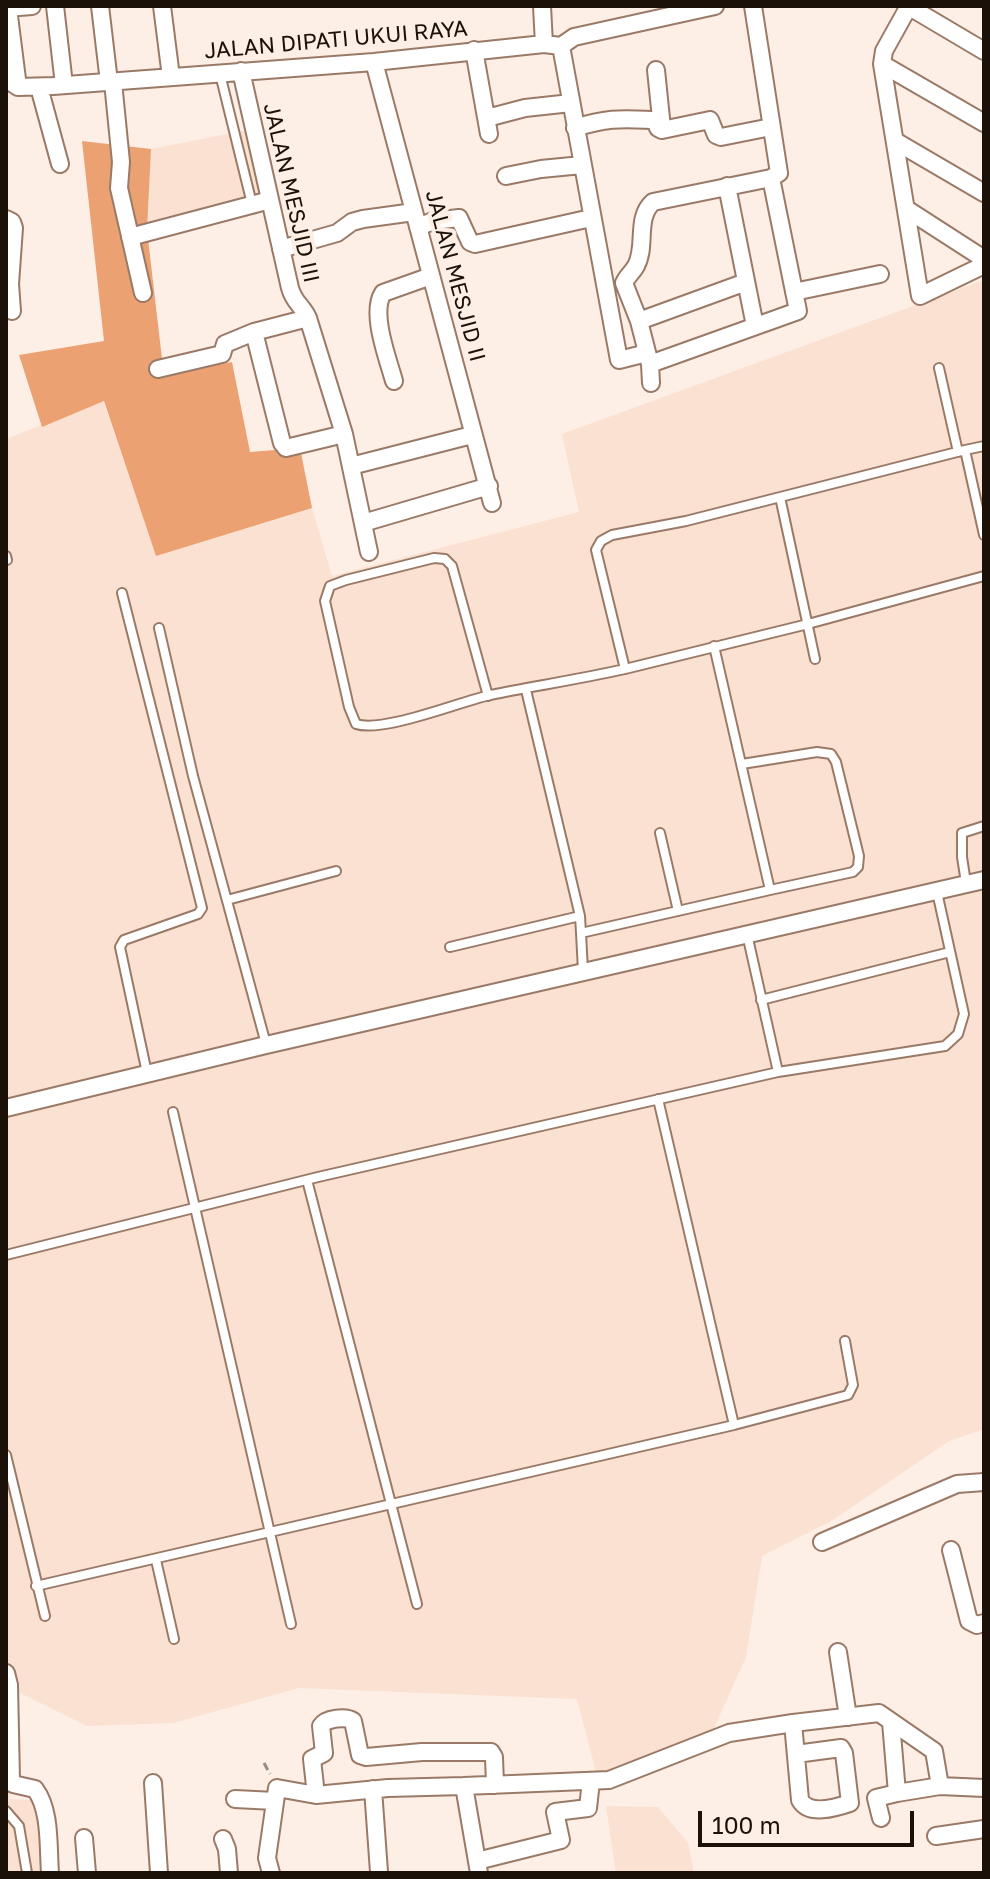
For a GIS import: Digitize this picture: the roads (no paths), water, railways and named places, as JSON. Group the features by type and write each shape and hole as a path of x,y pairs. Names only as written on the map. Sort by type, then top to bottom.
{"street":[{"path":"12,83 7,8 32,6"},
{"path":"55,6 64,85"},
{"path":"100,6 121,162 119,188 143,293"},
{"path":"162,6 171,77"},
{"path":"542,6 571,103 619,360 649,358 798,311 775,176 753,6"},
{"name":"JALAN DIPATI UKUI RAYA","path":"12,83 39,87 111,82 553,45 674,10 715,6"},
{"path":"908,210 984,262 922,296 882,64 884,51 909,6 984,51"},
{"path":"474,50 488,126 525,108 571,103"},
{"name":"JALAN MESJID II","path":"363,523 490,494 374,62"},
{"path":"882,64 984,123"},
{"path":"656,70 662,130"},
{"name":"JALAN MESJID III","path":"241,71 294,300 308,318 344,434 369,552"},
{"path":"39,87 60,164"},
{"path":"575,128 601,120 632,117 638,121 655,120 662,130"},
{"path":"662,130 708,119 712,121 716,135 721,137 771,127"},
{"path":"895,141 984,193"},
{"path":"506,176 582,165"},
{"path":"651,383 649,358 624,283 636,266 645,210 663,198 775,176"},
{"path":"727,186 755,326"},
{"path":"130,237 270,200"},
{"path":"281,249 337,233 352,222 363,219 455,217 461,220 472,244 480,244 591,218"},
{"path":"6,219 12,222 14,228 10,284 12,311"},
{"path":"794,292 880,274"},
{"path":"394,381 379,323 379,298 383,293 431,276"},
{"path":"639,321 746,282"},
{"path":"158,369 222,354 225,344 254,332 308,318"},
{"path":"254,332 284,447 344,434"},
{"path":"351,466 472,435"},
{"path":"6,1108 984,880"},
{"path":"822,1542 957,1484 984,1482"},
{"path":"951,1550 969,1621 977,1625 984,1623"},
{"path":"838,1652 848,1717"},
{"path":"6,1673 9,1685 11,1780 13,1784 35,1789 39,1795 46,1818 50,1873"},
{"path":"235,1799 373,1789 591,1781 623,1776 729,1733 879,1713 934,1751 940,1786"},
{"path":"316,1795 312,1759 324,1753 321,1726 325,1721 348,1718 353,1721 360,1755 491,1752 495,1785"},
{"path":"891,1722 897,1793"},
{"path":"793,1723 800,1800 804,1807 811,1810 940,1786 984,1788"},
{"path":"796,1754 841,1748 850,1803"},
{"path":"464,1786 478,1867 561,1840 555,1812 588,1808 591,1781"},
{"path":"153,1783 159,1873"},
{"path":"373,1789 379,1872"},
{"path":"271,1873 267,1858 276,1794"},
{"path":"876,1798 881,1818"},
{"path":"936,1836 984,1829"},
{"path":"84,1838 87,1873"},
{"path":"223,1839 229,1873"}],"lane":[{"path":"220,73 253,205"},
{"path":"939,368 984,535"},
{"path":"625,669 596,560 596,550 601,541 628,531 686,521 984,446"},
{"path":"780,497 815,659"},
{"path":"488,696 452,566 445,559 434,558 330,586 325,601 349,707 356,724 363,726 488,696 625,669 984,576"},
{"path":"122,593 202,908 198,914 124,940 120,947 147,1074"},
{"path":"159,628 193,776 266,1045"},
{"path":"714,646 770,890"},
{"path":"526,690 580,916 583,972"},
{"path":"581,933 853,872 858,867 859,856 836,762 831,754 817,752 742,764"},
{"path":"966,883 962,833 984,826"},
{"path":"660,833 678,911"},
{"path":"227,900 336,871"},
{"path":"6,1255 307,1180 778,1072 945,1046 953,1041 962,1026 964,1014 937,892"},
{"path":"450,947 580,916"},
{"path":"747,934 778,1072"},
{"path":"761,1000 950,952"},
{"path":"658,1099 734,1425"},
{"path":"173,1112 291,1624"},
{"path":"307,1180 417,1604"},
{"path":"36,1586 734,1425 848,1395 853,1385 845,1341"},
{"path":"6,1455 45,1616"},
{"path":"156,1560 174,1639"},
{"path":"6,1811 19,1826 27,1873"}]}
